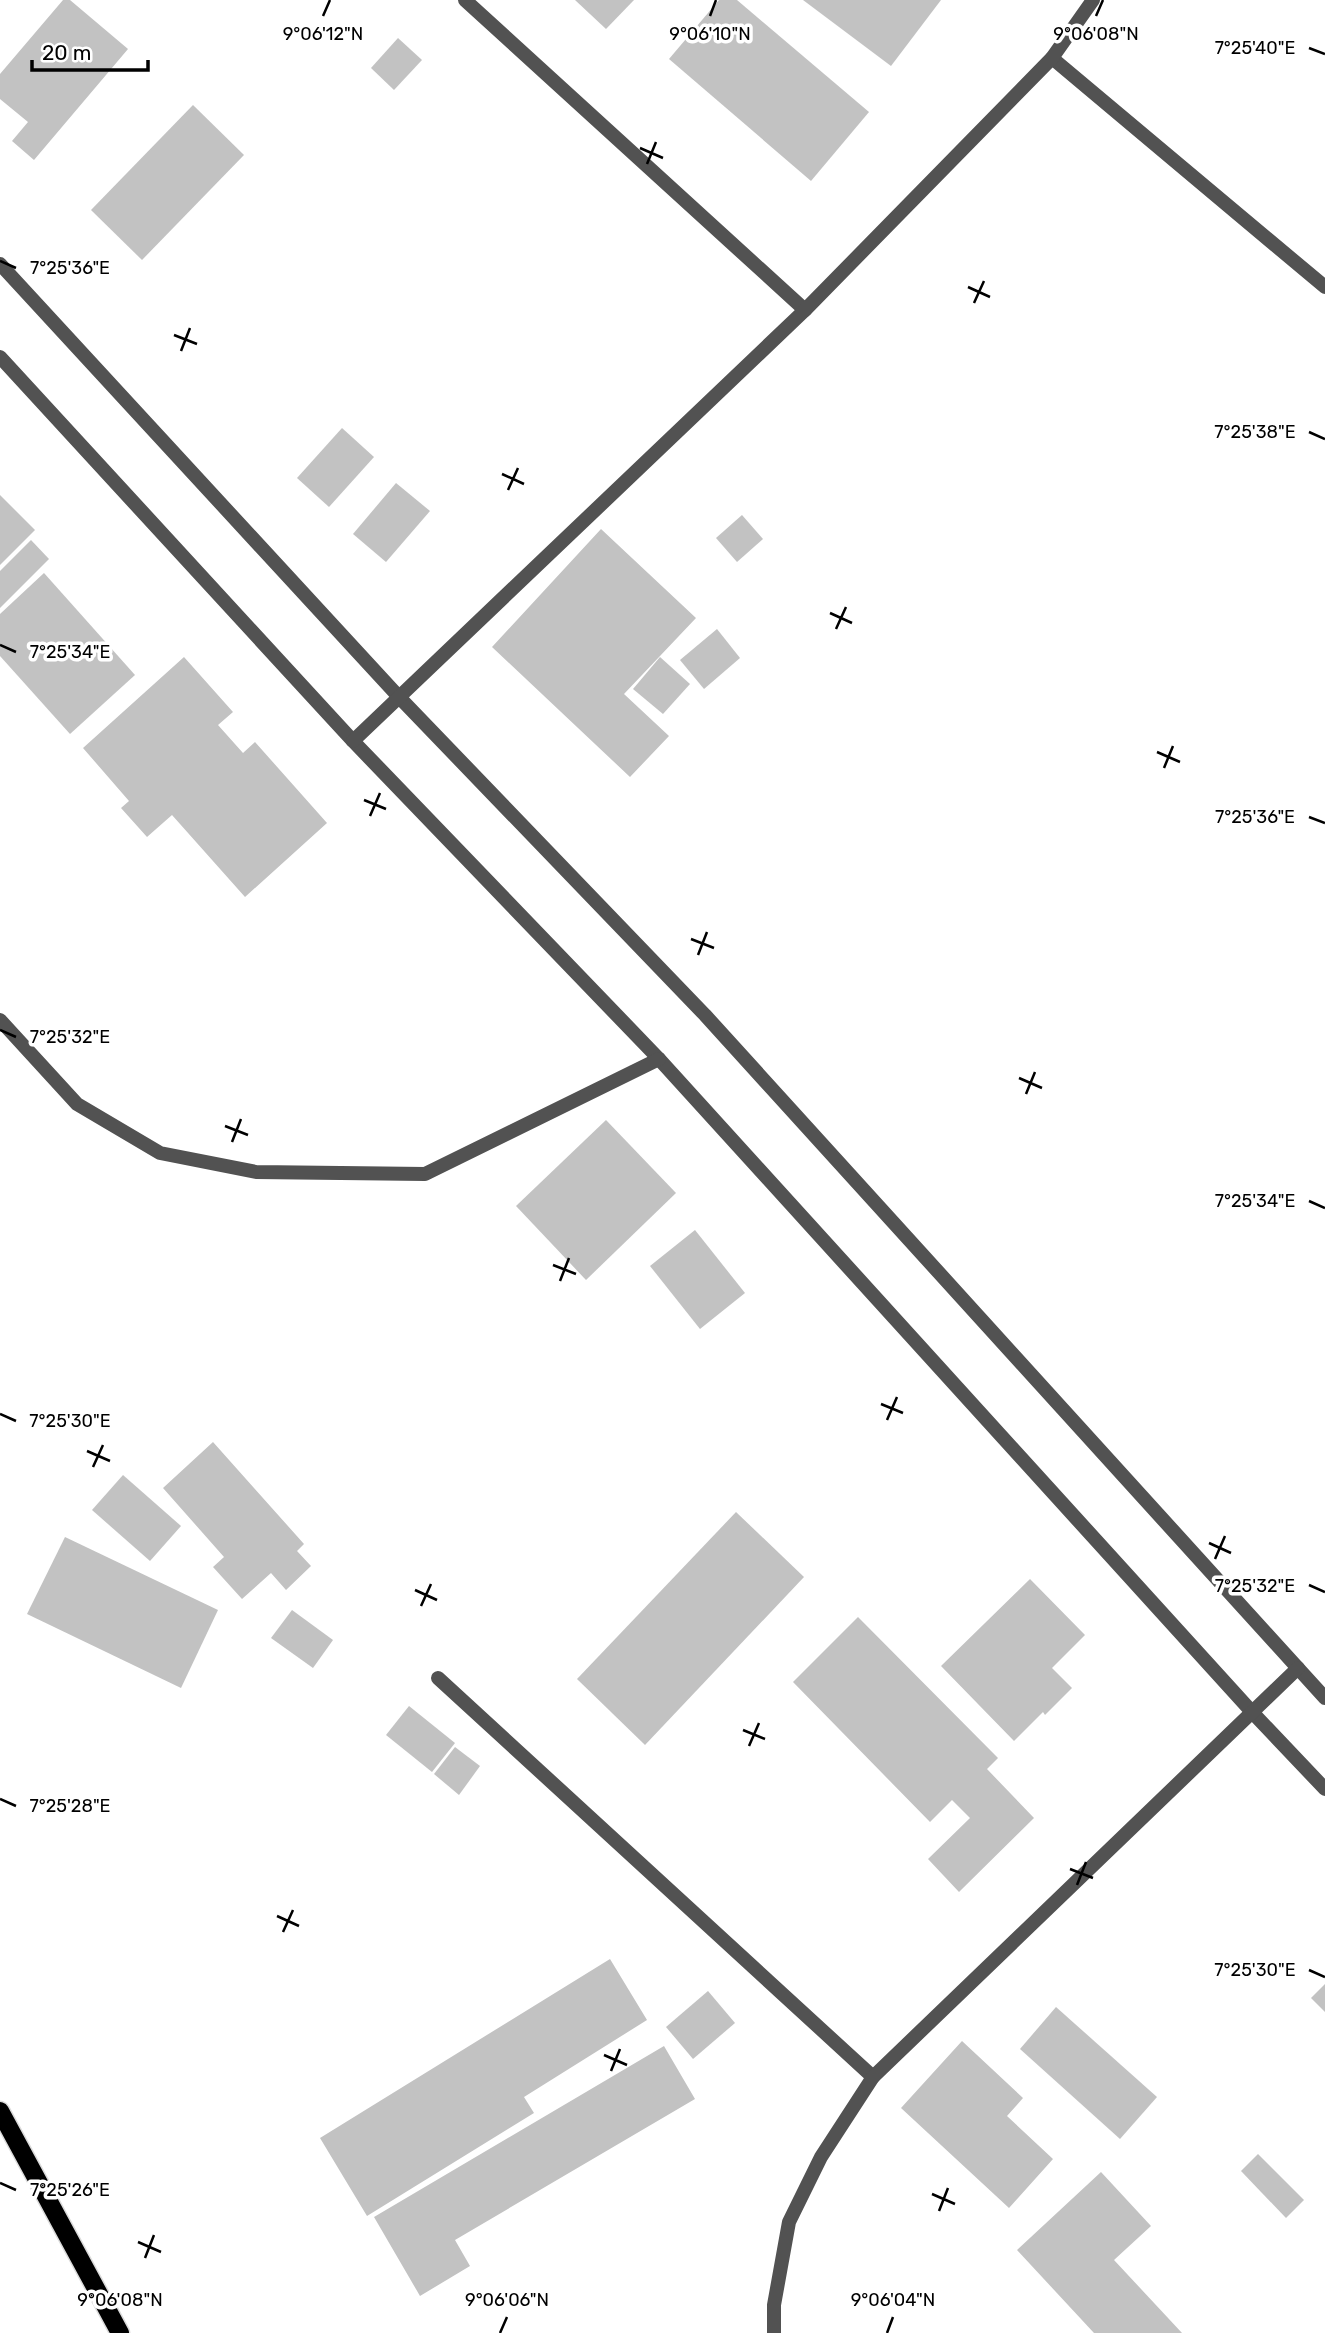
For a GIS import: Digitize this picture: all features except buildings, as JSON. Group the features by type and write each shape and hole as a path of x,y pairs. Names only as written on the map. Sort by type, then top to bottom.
{"main road":[{"path":"0,2111 120,2333"}],"street":[{"path":"465,0 805,310"},
{"path":"353,741 805,310 1052,58 1093,0"},
{"path":"1052,58 1325,287"},
{"path":"0,264 399,697 705,1015 1325,1698"},
{"path":"0,357 353,741 659,1059 1252,1713 1325,1789"},
{"path":"0,1020 77,1104 160,1153 256,1172 425,1174 659,1059"},
{"path":"774,2333 774,2305 789,2222 821,2157 873,2077 1298,1668"},
{"path":"438,1678 873,2077"}]}
